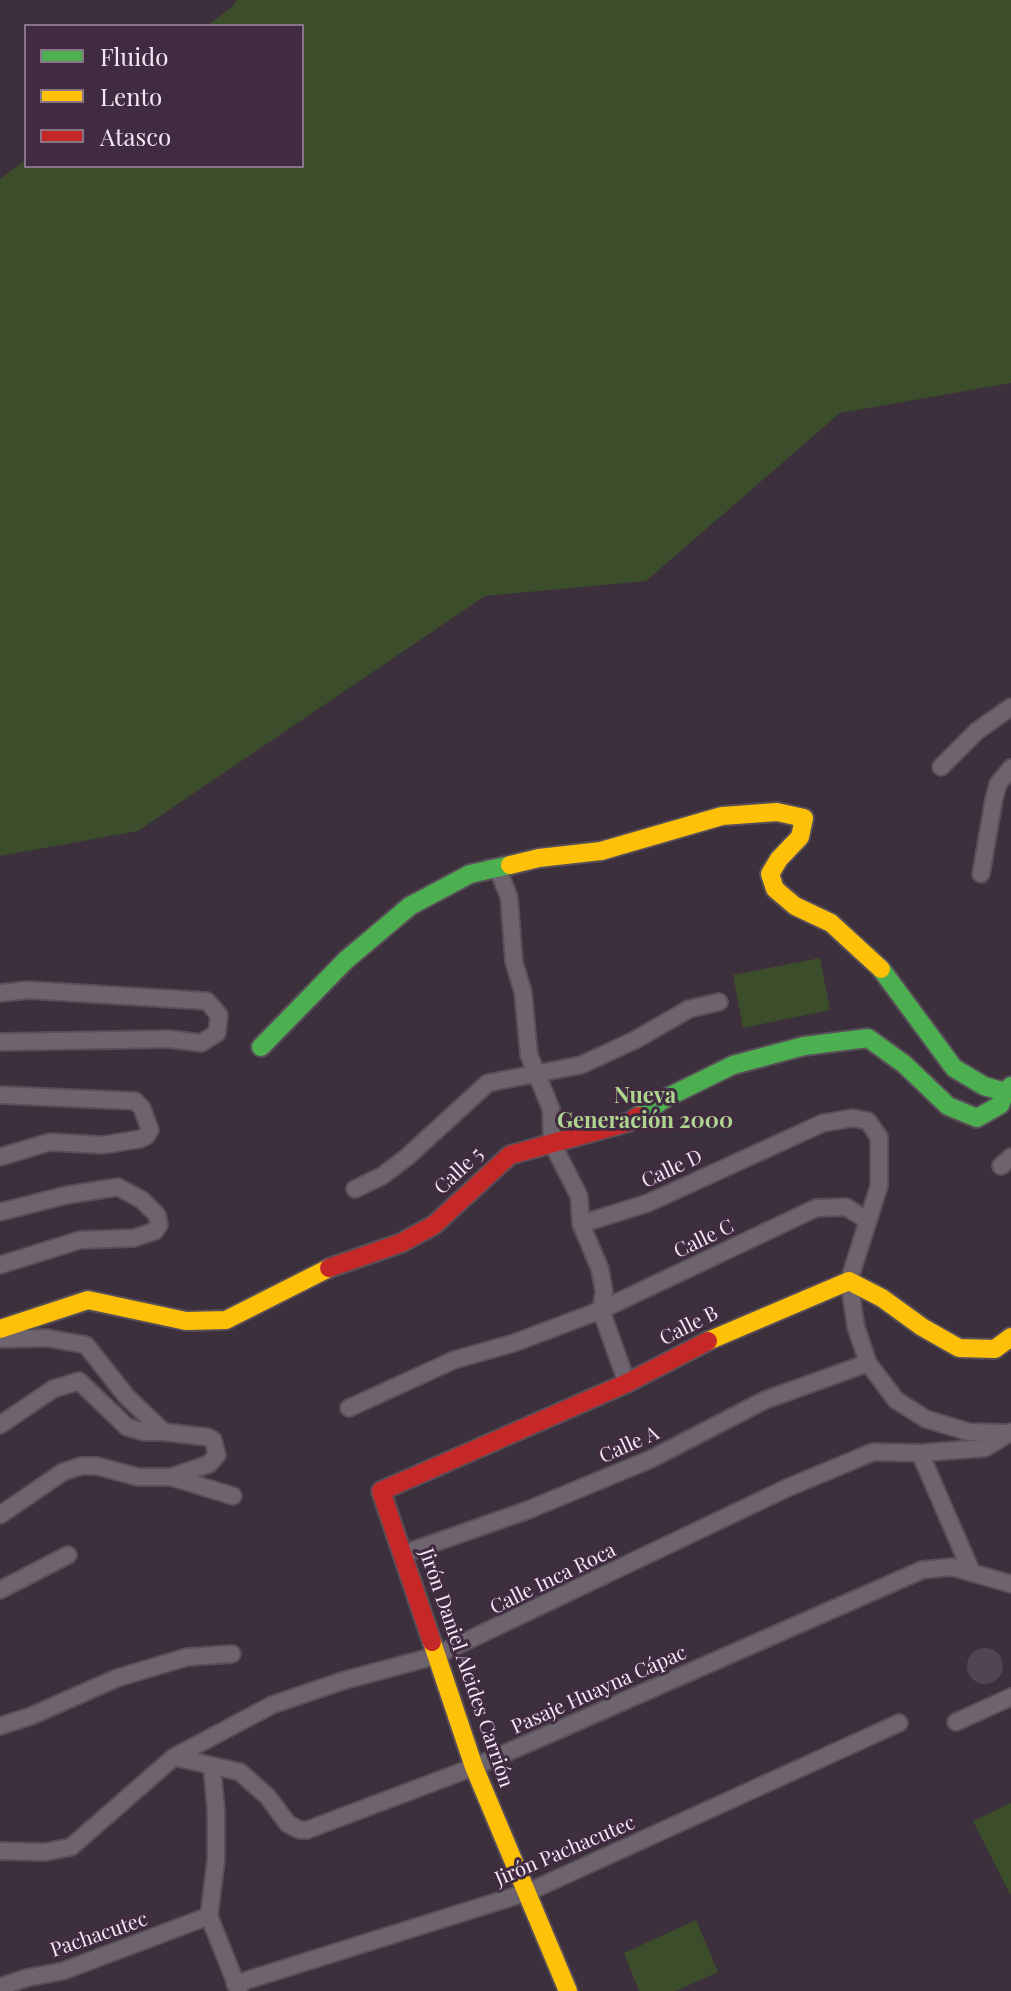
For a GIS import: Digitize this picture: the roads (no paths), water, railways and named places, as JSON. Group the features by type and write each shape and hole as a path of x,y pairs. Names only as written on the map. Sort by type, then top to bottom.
{"street":[{"path":"941,767 977,731 1011,707"},
{"path":"981,874 998,784 1011,768"},
{"path":"261,1047 346,960 410,906 470,874 539,858 601,851 722,816 777,812 804,818 800,837 779,859 770,874 775,889 795,906 831,923 880,967 954,1068 984,1086 1008,1089"},
{"path":"489,868 499,872 509,897 514,962 523,992 529,1055 551,1109 552,1143 579,1196 581,1224 600,1269 604,1292 601,1310 627,1383"},
{"path":"0,993 28,990 207,1001 219,1015 217,1033 201,1043 169,1039 0,1042"},
{"path":"355,1189 382,1176 407,1157 488,1083 581,1065 635,1040 689,1009 719,1002"},
{"name":"Calle 5","path":"0,1329 88,1300 186,1321 226,1320 324,1270 401,1243 434,1225 510,1155 629,1122 666,1098 733,1065 804,1046 868,1038 904,1064 948,1106 977,1118 1000,1105 1008,1089"},
{"path":"0,1095 135,1101 142,1108 150,1130 140,1139 103,1145 50,1142 0,1157"},
{"name":"Calle D","path":"581,1224 648,1203 823,1123 853,1118 868,1121"},
{"name":"Calle Inca Roca","path":"868,1121 879,1137 879,1186 849,1281 856,1327 868,1363 896,1400 926,1419 969,1432 1011,1432"},
{"path":"0,1212 67,1195 118,1187 142,1200 157,1215 159,1225 155,1231 134,1238 80,1240 0,1265"},
{"name":"Calle C","path":"349,1408 454,1360 559,1327 601,1310 816,1208 846,1207 867,1220"},
{"path":"849,1281 882,1298 922,1327 959,1348 995,1349 1011,1337"},
{"name":"Calle B","path":"381,1491 627,1383 725,1332 849,1281"},
{"path":"0,1339 47,1338 86,1345 127,1397 164,1432"},
{"name":"Calle A","path":"403,1554 556,1499 651,1459 765,1400 868,1363"},
{"path":"0,1425 53,1389 79,1381 127,1427 213,1440 217,1455 209,1464 171,1477"},
{"name":"Calle Inca Roca","path":"0,1851 45,1852 71,1847 174,1757 272,1705 342,1681 435,1656 873,1452 920,1453 985,1448 1011,1432"},
{"path":"920,1453 972,1573"},
{"path":"0,1515 63,1472 81,1466 97,1466 138,1477 171,1477 233,1496"},
{"name":"Jirón Daniel Alcides Carrión","path":"381,1491 474,1767 568,1991"},
{"path":"0,1590 68,1555"},
{"name":"Pasaje Huayna Cápac","path":"174,1757 240,1772 268,1797 288,1824 300,1830 474,1767 922,1570 952,1567 1011,1584"},
{"path":"0,1726 31,1716 117,1678 187,1657 232,1654"},
{"path":"956,1722 1011,1697"},
{"name":"Jirón Pachacutec","path":"237,1987 528,1892 899,1723"},
{"path":"212,1766 216,1860 209,1916 237,1987"},
{"name":"Pachacutec","path":"0,1987 63,1971 209,1916"}],"district":[{"name":"Nueva Generación 2000","path":"645,1108"}]}
